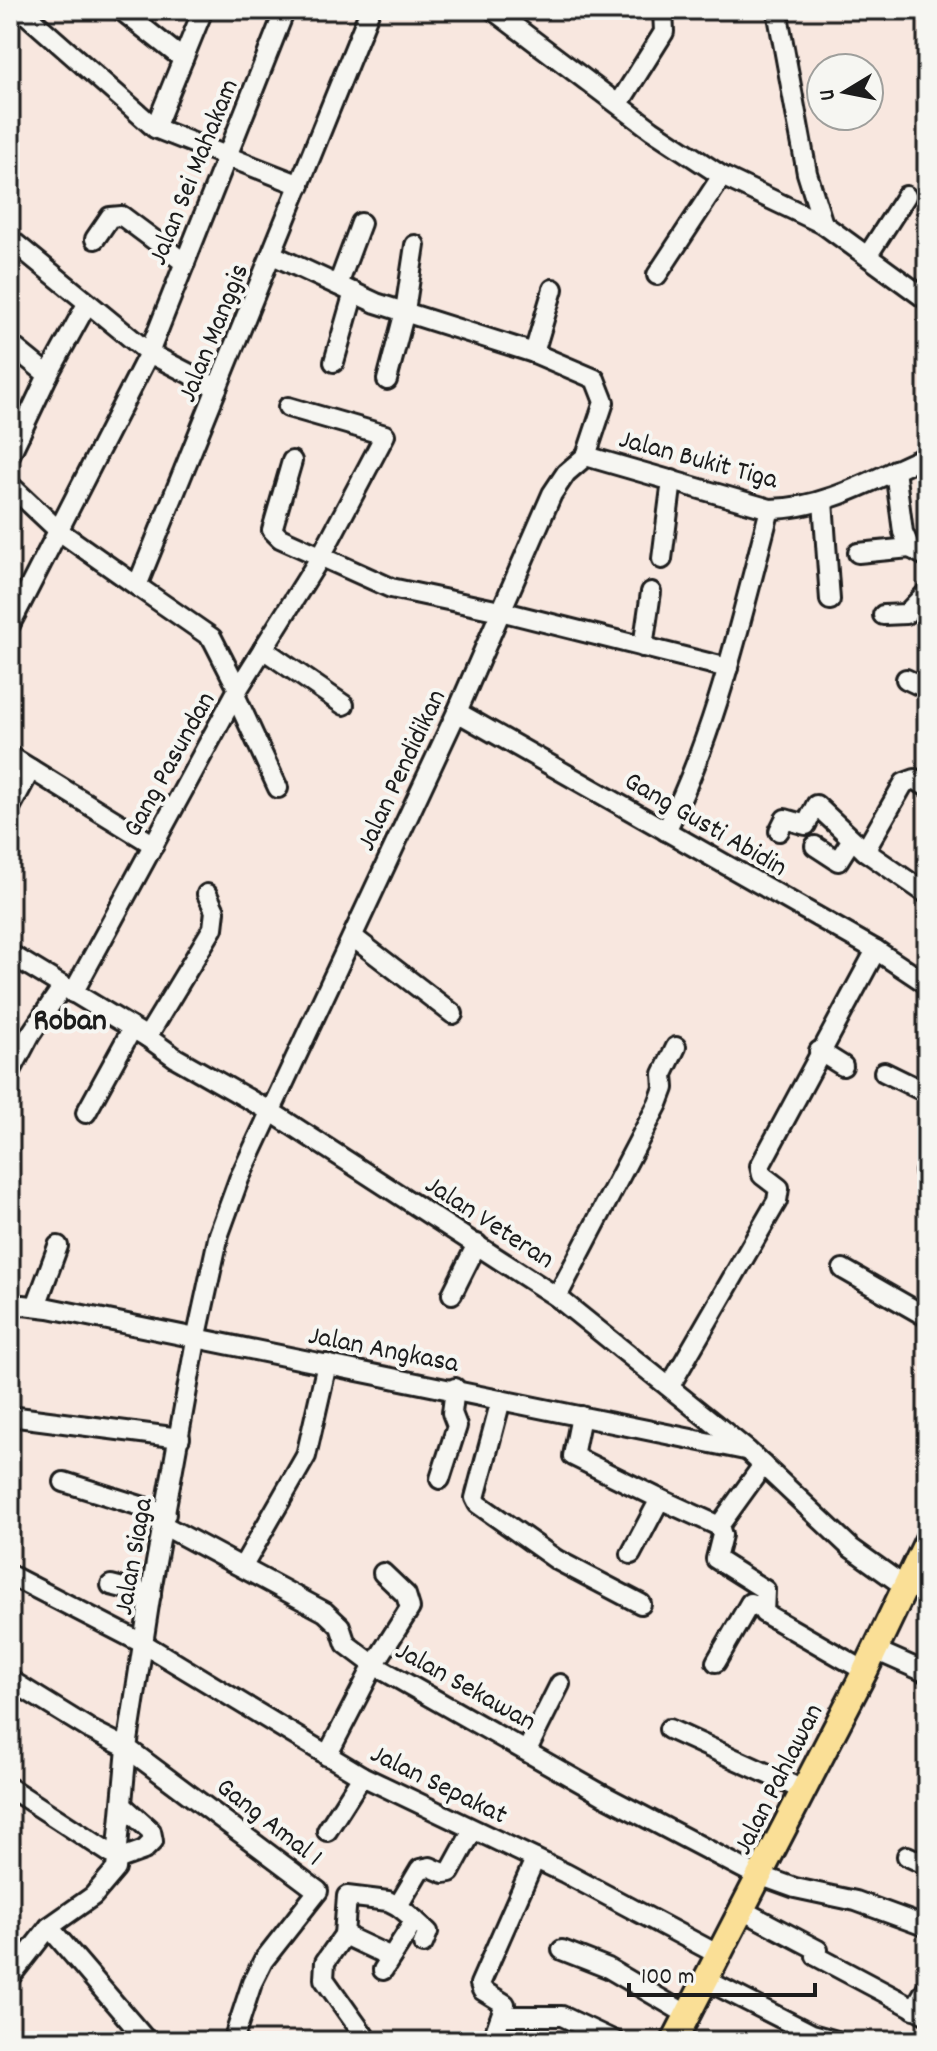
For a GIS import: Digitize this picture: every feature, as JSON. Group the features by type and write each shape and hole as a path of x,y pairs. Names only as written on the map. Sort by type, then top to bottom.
{"main road":[{"name":"Jalan Pahlawan","path":"674,2041 870,1661 904,1586 924,1555"}],"street":[{"path":"21,10 155,128 300,185"},
{"path":"121,10 183,59"},
{"path":"155,128 203,10"},
{"name":"Jalan Sei Mahakam","path":"10,625 149,353 285,10"},
{"name":"Jalan Manggis","path":"137,586 370,10"},
{"path":"493,10 548,54 620,102 652,130 722,176 823,224 927,300"},
{"path":"620,102 664,32 663,10"},
{"path":"777,10 807,173 823,224"},
{"path":"657,275 722,176"},
{"path":"868,255 906,196"},
{"path":"95,239 110,217 122,216 185,263"},
{"path":"334,362 361,223"},
{"path":"10,239 149,353 217,388"},
{"path":"387,380 405,311 415,245"},
{"name":"Jalan Bukit Tiga","path":"273,255 346,289 477,338 534,353 587,374 601,389 604,402 586,456 770,509 789,509 823,501 927,456"},
{"path":"534,353 553,289"},
{"path":"10,455 15,430 87,304"},
{"path":"10,344 48,375"},
{"path":"278,788 237,693 320,558 385,435 288,407"},
{"name":"Jalan Pendidikan","path":"273,1113 457,712 552,494 566,473 586,456"},
{"path":"292,461 272,530 280,538 320,558 391,588 500,611 728,668"},
{"path":"895,470 903,532 910,548"},
{"path":"662,559 672,480"},
{"path":"10,485 59,531 137,586"},
{"path":"823,501 830,600"},
{"path":"666,831 695,769 728,668 770,509"},
{"path":"858,553 910,548 927,557"},
{"name":"Gang Pasundan","path":"10,1073 30,1035 68,990 154,845 237,693 212,638 137,586"},
{"path":"643,647 651,592"},
{"path":"883,615 906,614 927,592"},
{"path":"263,649 344,705"},
{"path":"906,679 927,689"},
{"name":"Gang Gusti Abidin","path":"457,712 876,950 927,984"},
{"path":"10,756 154,845"},
{"path":"10,808 31,769"},
{"path":"815,846 838,861 859,845 904,783 915,779 927,787"},
{"path":"779,831 785,819 806,825 816,805 859,845 927,894"},
{"path":"86,1113 213,928 215,911 207,894"},
{"path":"353,937 453,1014"},
{"path":"670,1386 777,1201 779,1188 762,1175 760,1166 819,1051 876,950"},
{"name":"Jalan Veteran","path":"12,959 273,1113 557,1297 747,1450 851,1548 904,1586"},
{"path":"557,1297 658,1104 664,1088 663,1074 676,1047"},
{"path":"819,1051 843,1066"},
{"path":"884,1072 927,1093"},
{"name":"Jalan Siaga","path":"119,1859 127,1748 196,1340 226,1213 273,1113"},
{"path":"452,1294 477,1244"},
{"path":"36,1306 58,1246"},
{"path":"843,1269 927,1317"},
{"name":"Jalan Angkasa","path":"11,1307 36,1306 196,1340 455,1388 747,1450"},
{"path":"243,1566 306,1456 327,1364"},
{"path":"440,1479 457,1426 452,1413 455,1388"},
{"path":"501,1400 475,1498 478,1504 557,1560 641,1604"},
{"path":"10,1416 180,1438"},
{"path":"581,1416 573,1456 719,1526 722,1535 716,1559 765,1590 763,1610"},
{"path":"719,1526 763,1465"},
{"name":"Jalan Sekawan","path":"64,1482 165,1520 336,1620 346,1644 374,1665 603,1795 760,1875 795,1888 856,1901 927,1927"},
{"path":"631,1554 660,1499"},
{"path":"327,1756 374,1665 410,1608 406,1595 383,1573"},
{"name":"Jalan Sepakat","path":"10,1575 144,1644 362,1776 535,1859 719,1955"},
{"path":"111,1585 151,1595"},
{"path":"716,1662 750,1603 870,1661 927,1673"},
{"name":"Gang Amal 1","path":"10,1680 91,1730 127,1748 318,1891 263,1961 252,1983 233,2041"},
{"path":"527,1750 560,1684"},
{"path":"669,1729 803,1790"},
{"path":"327,1831 362,1776"},
{"path":"10,1788 119,1859"},
{"path":"10,1977 49,1927 105,1885 119,1859 136,1854 153,1841 151,1831 123,1806"},
{"path":"398,1906 420,1869 430,1867 445,1874 450,1872 473,1830"},
{"path":"907,1856 927,1865"},
{"path":"492,2041 506,2009 504,2000 482,1990 480,1984 535,1859"},
{"path":"318,1891 343,1908"},
{"path":"368,2041 323,1975 325,1962 344,1935 343,1908 347,1896 354,1894 398,1906 428,1932 423,1944"},
{"path":"742,1910 818,1950 816,1956 920,2012 927,1987"},
{"path":"344,1935 387,1963 415,1920"},
{"path":"49,1927 147,2041"},
{"path":"562,1950 608,1968 688,2015"},
{"path":"706,1980 812,2034 837,2041"},
{"path":"502,2016 562,2016 615,2041"}],"district":[{"name":"Roban","path":"70,1018"}]}
